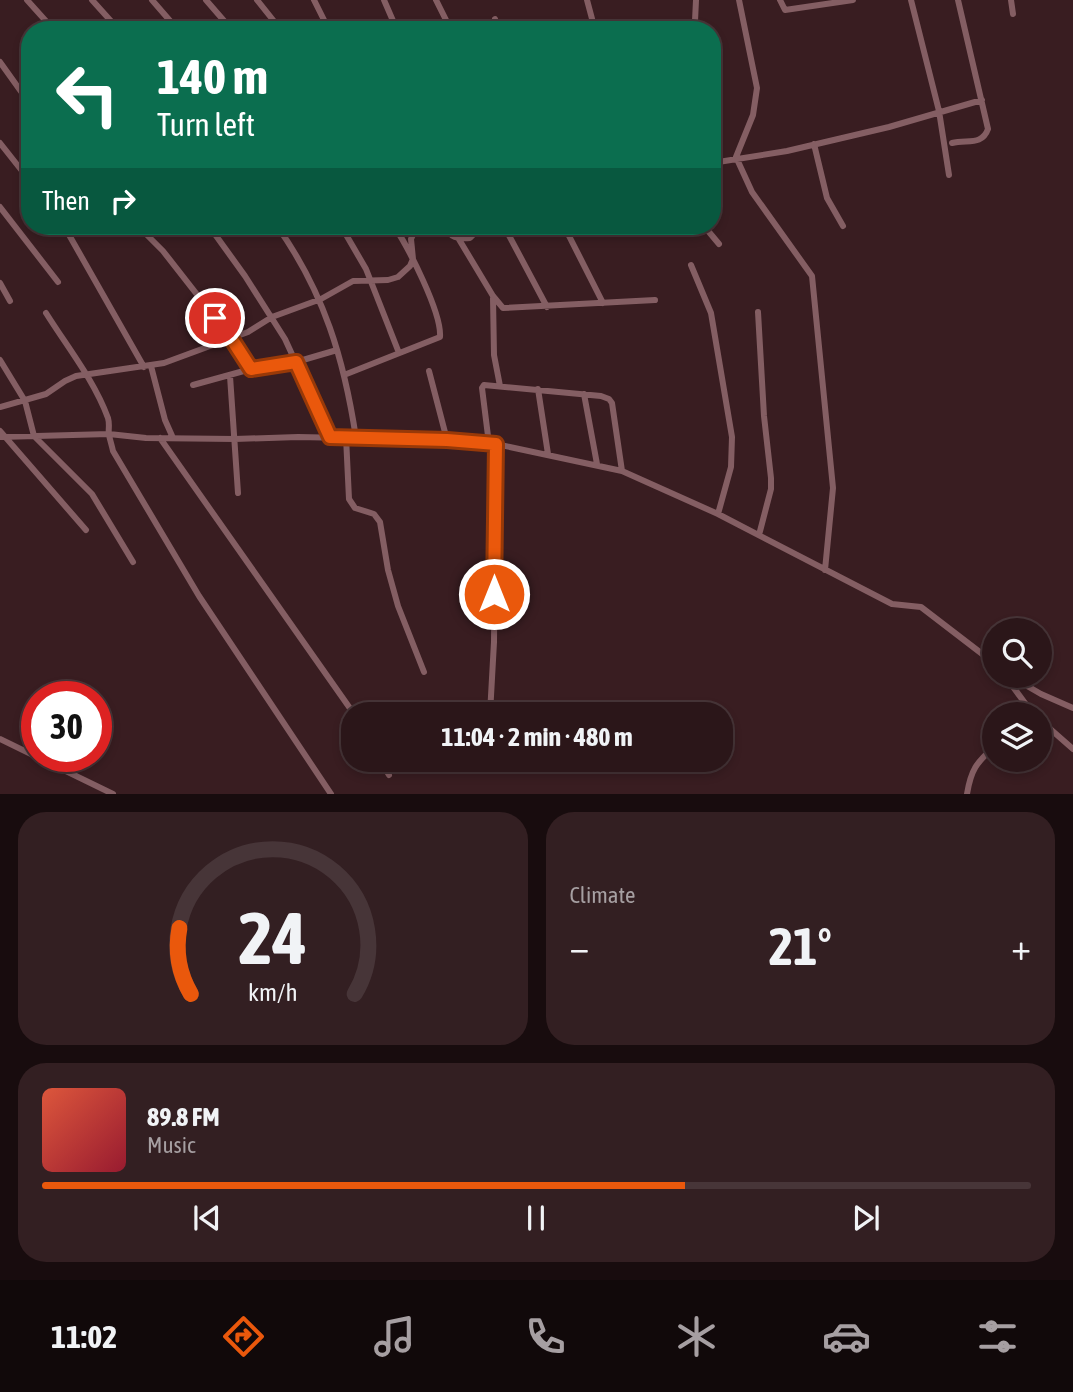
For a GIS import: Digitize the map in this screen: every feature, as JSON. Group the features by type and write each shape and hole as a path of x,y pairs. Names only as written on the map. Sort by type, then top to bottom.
{"street":[{"path":"27,0 46,21"},
{"path":"92,0 111,21"},
{"path":"152,0 170,21"},
{"path":"206,0 224,21"},
{"path":"257,0 274,21"},
{"path":"314,0 324,21"},
{"path":"384,0 393,21"},
{"path":"436,0 446,21"},
{"path":"587,0 593,21"},
{"path":"695,0 695,21"},
{"path":"739,0 758,88 753,115 736,157 752,192 812,276 832,488 825,570"},
{"path":"780,0 785,10 853,0"},
{"path":"911,0 939,111 949,176"},
{"path":"952,143 980,141 986,136 988,123 969,55 958,0"},
{"path":"1011,0 1013,14"},
{"path":"0,62 21,91"},
{"path":"721,161 889,127 982,100"},
{"path":"0,142 21,169"},
{"path":"814,144 827,198 843,226"},
{"path":"0,207 21,234"},
{"path":"22,235 58,282"},
{"path":"69,235 148,366 173,438"},
{"path":"147,235 163,251 231,338 251,369"},
{"path":"215,235 272,317 330,437"},
{"path":"283,235 321,299 344,375 356,438"},
{"path":"346,235 366,269 399,354"},
{"path":"344,375 440,337 440,327 413,259 399,235"},
{"path":"0,407 46,394 76,376 148,366 248,332 272,317 321,299 353,281 388,281 411,266 413,235"},
{"path":"451,235 458,239 474,235"},
{"path":"456,235 503,308 655,300"},
{"path":"509,235 547,307"},
{"path":"569,235 603,303"},
{"path":"712,235 719,244"},
{"path":"691,265 711,313 732,438 731,467 718,514"},
{"path":"0,283 10,301"},
{"path":"493,296 494,355 500,386"},
{"path":"758,312 764,416 771,478 771,489 759,535"},
{"path":"46,313 88,376 110,423 109,434 113,451 199,596 331,793"},
{"path":"192,385 337,350"},
{"path":"0,360 25,401 34,436 92,494 133,562"},
{"path":"429,371 447,440"},
{"path":"230,376 238,492"},
{"path":"491,702 494,642 493,444 482,388 484,385 500,386 605,397 612,403 622,471"},
{"path":"538,389 548,454"},
{"path":"584,394 597,464"},
{"path":"2,435 109,434 160,438 346,437 447,440 493,444 597,464 622,471 718,514 892,604 921,607 982,654"},
{"path":"2,435 86,530"},
{"path":"346,437 349,499 355,508 374,513 380,522 391,582 424,672"},
{"path":"160,438 346,702"},
{"path":"1030,688 1073,708"},
{"path":"1052,731 1073,749"},
{"path":"0,739 113,793"},
{"path":"967,793 971,773 982,757"}],"route":[{"path":"215,318 251,369 296,362 330,437 496,444 494,594"}]}
